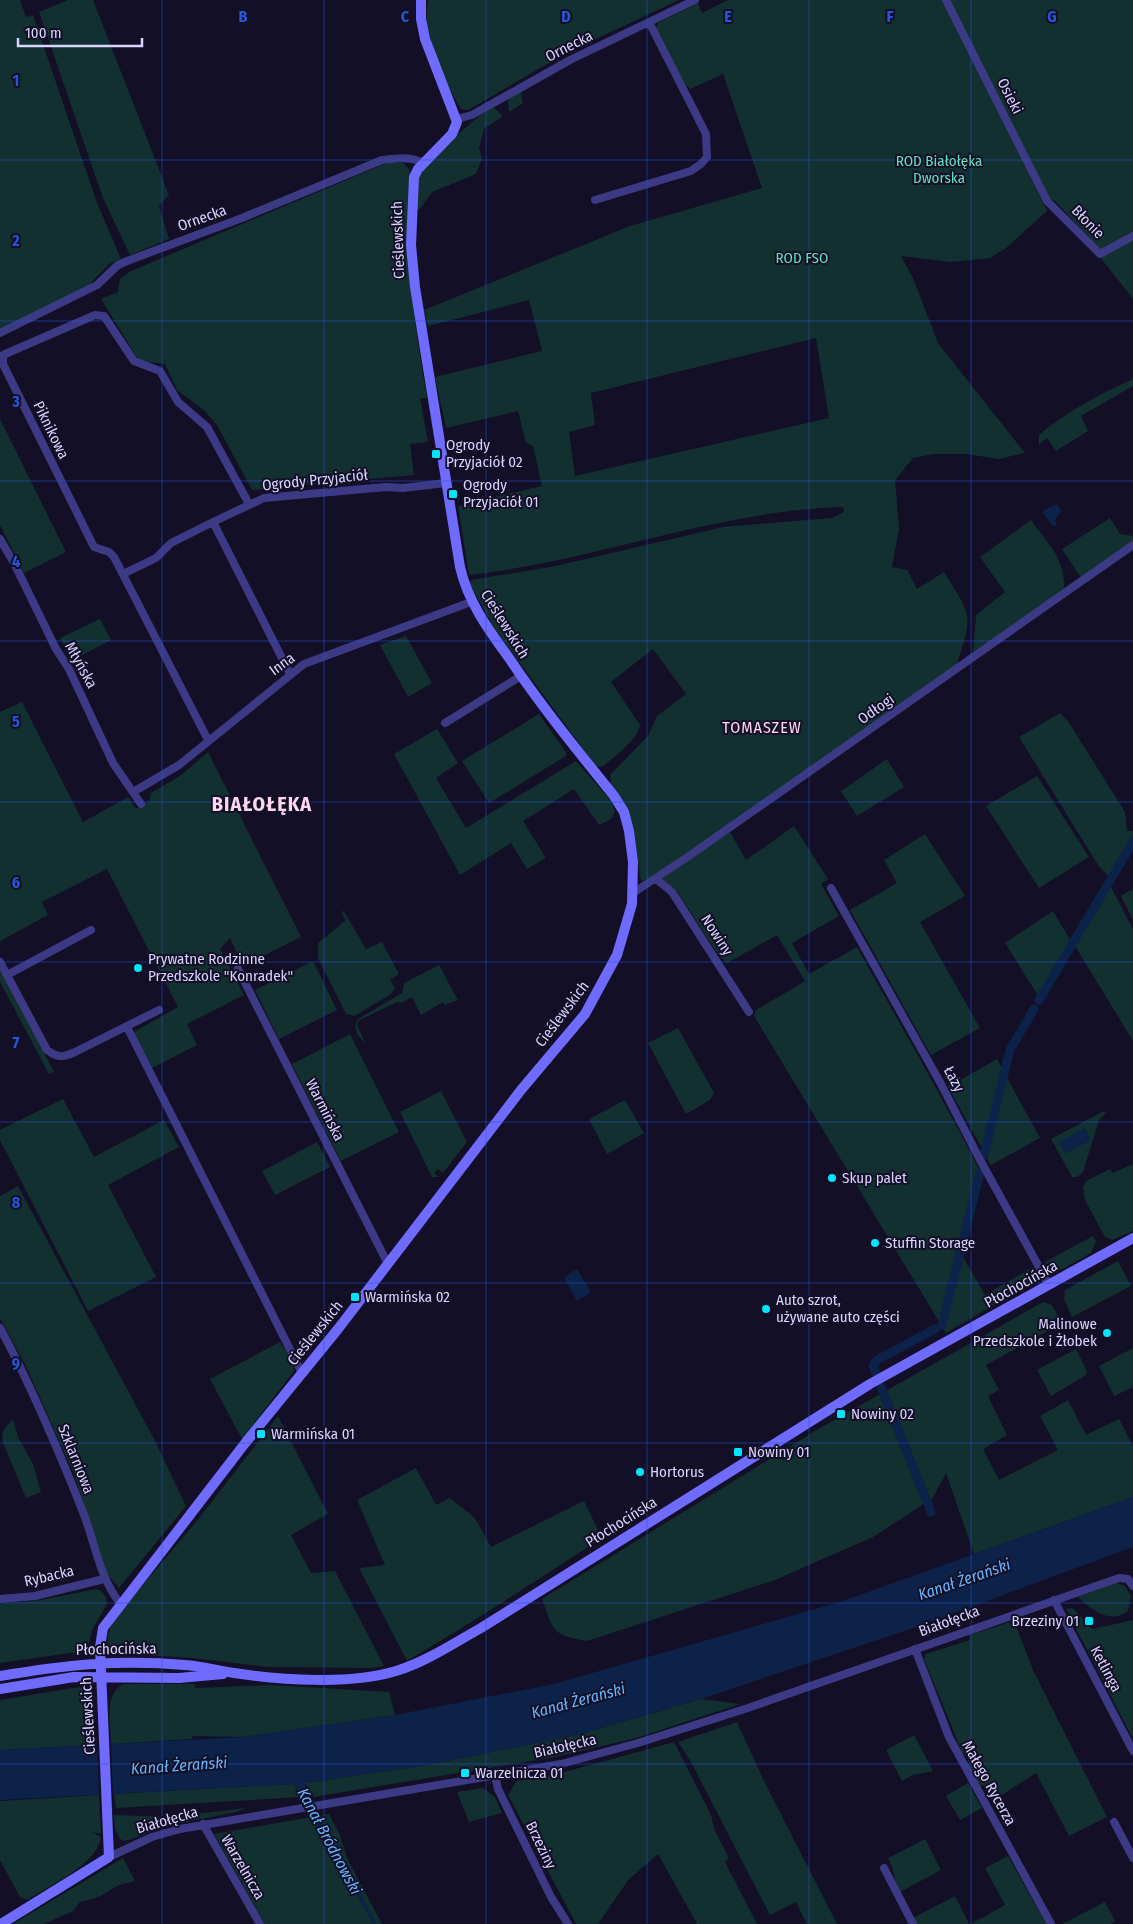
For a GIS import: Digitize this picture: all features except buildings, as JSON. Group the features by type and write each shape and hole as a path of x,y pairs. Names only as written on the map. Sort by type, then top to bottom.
{"street":[{"path":"421,0 421,19 425,39 457,119"},
{"name":"Ornecka","path":"457,119 472,115 562,64 695,0"},
{"name":"Osieki","path":"946,0 1050,205"},
{"path":"595,200 691,171 707,157 706,134 649,22"},
{"name":"Cieślewskich","path":"109,1856 100,1662 100,1641 103,1628 120,1603 388,1264 521,1090 585,1014 617,955 627,925 633,893 633,862 624,812 614,796 521,676 472,602 460,568 412,264 412,185 416,173 453,132 457,119"},
{"name":"Ornecka","path":"0,334 97,286 118,265 242,218 382,160 402,157 414,158 424,163"},
{"name":"Błonie","path":"1050,205 1100,254 1133,236"},
{"name":"Piknikowa","path":"208,740 112,555 94,547 3,364 2,357 6,352 95,315 104,316 134,361 160,371 178,402 207,427 249,504"},
{"name":"Ogrody Przyjaciół","path":"123,574 156,558 171,543 264,498 386,487 404,488 446,483"},
{"path":"213,522 290,674"},
{"name":"Młyńska","path":"0,538 56,649 73,677 113,763 141,804"},
{"name":"Odłogi","path":"633,893 656,879 1133,545"},
{"name":"Inna","path":"133,792 178,765 290,674 313,660 472,602"},
{"path":"445,723 521,676"},
{"name":"Nowiny","path":"656,879 672,892 749,1012"},
{"name":"Łazy","path":"831,888 941,1084 979,1158 1049,1285"},
{"path":"7,975 91,930"},
{"path":"0,962 46,1050 54,1056 62,1058 159,1010"},
{"name":"Warmińska","path":"238,969 388,1264"},
{"path":"127,1026 302,1373"},
{"name":"Płochocińska","path":"0,1676 100,1662 187,1665 232,1673 319,1679 368,1677 397,1671 425,1659 481,1628 885,1375 1133,1238"},
{"name":"Szklarniowa","path":"0,1328 26,1376 64,1463 85,1518 104,1579 120,1603"},
{"name":"Białołęcka","path":"1,1924 109,1856 152,1837 203,1824 561,1764 638,1743 748,1708 1119,1578 1128,1579 1133,1586"},
{"name":"Rybacka","path":"0,1600 35,1596 104,1579"},
{"name":"Ketlinga","path":"1054,1600 1133,1751"},
{"name":"Małego Rycerza","path":"916,1649 949,1737 1051,1924"},
{"name":"Płochocińska","path":"0,1689 74,1678 199,1677 232,1673"},
{"name":"Brzeziny","path":"495,1775 498,1788 547,1889 568,1924"},
{"path":"1114,1822 1133,1858"},
{"name":"Warzelnicza","path":"203,1824 260,1924"},
{"path":"884,1868 913,1924"}],"green space":[{"path":"0,0 20,0 26,17 33,15 97,203 121,259 109,264 86,288 0,332"},
{"path":"68,0 93,0 169,195 159,206 169,239 130,255 103,198 39,12"},
{"path":"428,0 679,0 568,52 468,110 461,109 437,59 427,27"},
{"name":"ROD FSO","path":"728,0 943,0 1047,211 1006,248 990,258 951,262 901,256 913,278 938,343 1025,453 999,459 966,454 933,454 913,458 895,480 899,529 892,567 907,570 917,589 944,572 965,607 967,616 966,634 957,664 726,827 648,879 641,881 633,828 611,784 610,775 648,736 657,716 686,694 653,649 611,682 640,725 634,737 624,749 602,767 596,766 494,628 470,584 471,580 556,566 723,527 832,518 844,512 843,507 795,510 748,517 563,559 469,575 458,506 542,486 533,446 526,443 518,411 446,428 435,377 542,351 529,300 428,326 424,310 630,226 762,188 723,74 690,89 683,82 656,28 658,23 698,3 702,13","holes":["816,338 829,418 575,476 569,432 595,425 591,393"]},
{"name":"ROD Białołęka Dworska","path":"949,0 1133,0 1133,234 1102,252 1055,201 1049,199"},
{"path":"520,90 523,103 509,112 508,98"},
{"path":"493,107 503,116 484,129 479,148 482,158 476,174 432,192 420,209 415,210 417,183 429,163 450,141"},
{"path":"389,162 403,163 410,170 408,198 409,256 414,312 427,398 420,398 428,442 410,444 414,475 252,490 217,425 205,411 177,390 165,364 140,361 101,299 118,292 120,279 131,271"},
{"path":"1133,239 1133,299 1100,257"},
{"path":"1133,379 1133,386 1081,416 1088,431 1056,451 1047,438 1039,445 1039,435 1060,419 1096,397"},
{"path":"0,419 66,552 24,573 0,525"},
{"path":"1110,518 1120,534 1133,536 1133,542 1081,578 1062,549"},
{"path":"1031,520 1055,552 1062,569 1064,590 973,653 976,615 1005,592 980,557"},
{"path":"100,619 111,640 71,661 60,638"},
{"path":"406,636 432,683 408,697 380,645"},
{"path":"22,702 83,822 128,797 136,809 149,801 151,793 180,776 208,752 301,937 243,966 230,938 220,949 244,995 187,1024 197,1045 152,1068 134,1032 178,1007 107,869 42,902 48,915 0,941 0,712"},
{"path":"1060,713 1068,721 1125,812 1127,831 1133,831 1133,836 1109,877 1098,865 1019,737"},
{"path":"539,714 566,752 566,756 489,803 462,761"},
{"path":"437,729 458,763 436,778 466,828 576,761 611,801 615,811 611,819 599,825 574,789 523,821 546,858 527,869 511,843 460,875 394,754"},
{"path":"887,759 904,787 857,816 841,791"},
{"path":"1037,776 1089,857 1039,888 986,806"},
{"path":"794,826 828,879 821,884 839,916 792,943 809,974 857,947 935,1085 979,1169 959,1250 985,1295 1033,1267 1039,1278 946,1333 754,1016 756,1010 805,981 777,935 727,963 719,956 677,891 661,879 730,832 746,860"},
{"path":"925,834 965,896 920,922 980,1028 931,1055 850,910 897,883 884,860"},
{"path":"1111,887 1133,929 1133,1041 1075,946"},
{"path":"1133,889 1133,920 1121,896"},
{"path":"343,910 366,949 382,942 399,974 390,980 395,988 390,995 354,1016 346,1014 318,958 318,943 346,920 342,915"},
{"path":"1053,911 1072,943 1039,997 1005,943"},
{"path":"313,961 337,1010 279,1039 255,990"},
{"path":"439,965 458,1000 445,1005 443,1002 421,1015 412,997 401,1003 397,1002 358,1021 357,1026 365,1042 360,1037 356,1028 358,1019 402,993 404,983"},
{"path":"0,969 54,1072 49,1074 0,982"},
{"path":"678,1028 714,1093 710,1100 686,1114 648,1043"},
{"path":"350,1034 399,1132 341,1161 292,1064"},
{"path":"997,1059 1003,1070 983,1150 948,1087"},
{"path":"1006,1076 1040,1138 991,1165 985,1155"},
{"path":"441,1091 467,1142 443,1173 438,1169 434,1173 439,1177 432,1177 400,1112"},
{"path":"63,1099 94,1157 164,1120 179,1147 108,1185 156,1277 88,1311 0,1140 0,1130"},
{"path":"625,1100 644,1133 607,1154 589,1119"},
{"path":"1104,1111 1106,1113 1099,1120 1083,1172 1077,1177 1072,1177 1051,1139"},
{"path":"317,1142 330,1167 275,1195 262,1171"},
{"path":"1133,1164 1133,1231 1112,1240 1105,1237 1085,1200 1083,1187 1086,1181 1110,1169 1113,1173"},
{"path":"18,1186 155,1441 186,1506 119,1588 106,1572 74,1474 26,1366 0,1318 0,1196"},
{"path":"1093,1236 1096,1241 1091,1253 1052,1275 1045,1262"},
{"path":"1118,1261 1131,1286 1072,1317 1064,1299 1065,1290"},
{"path":"1043,1302 1052,1305 1062,1323 986,1365 999,1390 988,1396 1007,1435 983,1449 999,1480 1058,1450 1040,1416 1068,1400 1086,1435 1119,1419 1133,1446 1133,1497 974,1554 946,1473 933,1498 873,1537 775,1580 587,1641 567,1637 552,1625 542,1599 820,1428"},
{"path":"280,1342 293,1362 294,1371 242,1439 210,1379"},
{"path":"1133,1348 1133,1387 1114,1396 1099,1366"},
{"path":"1076,1349 1087,1371 1086,1375 1051,1396 1037,1370"},
{"path":"278,1416 328,1514 291,1535 311,1573 335,1571 384,1666 373,1668 269,1667 193,1658 111,1653 108,1635 116,1617 200,1517"},
{"path":"13,1419 18,1437 33,1464 41,1492 26,1498 2,1440 3,1431"},
{"path":"416,1468 436,1505 450,1498 475,1518 491,1547 584,1501 602,1538 478,1618 407,1661 359,1568 385,1565 357,1500"},
{"path":"1117,1583 1125,1586 1131,1596 1128,1611 1122,1615 1115,1617 1101,1614 1089,1607 1078,1597"},
{"path":"96,1589 104,1595 107,1604 92,1630 89,1644 84,1651 0,1663 0,1604 41,1600"},
{"path":"1072,1608 1093,1629 1133,1620 1133,1739 1066,1609"},
{"path":"1014,1621 1033,1670 1107,1817 1069,1836 1036,1773 994,1800 984,1785 979,1786 968,1765 970,1760 962,1752 924,1659 926,1654 970,1640 969,1635"},
{"path":"124,1684 194,1684 196,1688 271,1685 389,1692 395,1715 243,1737 192,1736 192,1739 111,1744 111,1702 117,1688"},
{"path":"79,1687 90,1692 93,1699 95,1712 91,1715 93,1745 0,1750 0,1700"},
{"path":"701,1699 740,1704 636,1738 555,1757 313,1797 305,1783 428,1765 580,1734"},
{"path":"737,1722 764,1781 837,1924 807,1924 796,1902 770,1915 690,1760 678,1742"},
{"path":"914,1735 933,1771 913,1775 902,1781 886,1750"},
{"path":"674,1742 711,1815 715,1831 729,1858 725,1862 757,1924 697,1924 658,1854 629,1879 598,1924 576,1924 508,1795 516,1781 550,1776"},
{"path":"968,1783 982,1808 960,1820 946,1796"},
{"path":"294,1784 301,1797 116,1808 114,1794"},
{"path":"483,1788 495,1797 502,1813 469,1822 457,1792"},
{"path":"99,1795 101,1834 92,1832 101,1837 98,1847 82,1865 59,1881 27,1900 20,1897 0,1860 0,1801"},
{"path":"246,1808 236,1812 171,1825 125,1841 120,1839 115,1830 114,1815 171,1817"},
{"path":"329,1814 340,1835 347,1858 382,1924 265,1924 214,1834"},
{"path":"925,1839 941,1870 900,1892 888,1858"},
{"path":"1008,1856 1046,1924 971,1924 1005,1905 985,1868"},
{"path":"123,1858 135,1881 119,1885 99,1897 80,1902 73,1911 44,1924 13,1924"},
{"path":"955,1896 969,1924 916,1924 913,1918"},
{"path":"1105,1902 1115,1921 1110,1924 1062,1924"}],"water":[{"path":"1053,505 1058,505 1061,511 1055,520 1057,524 1054,527 1042,512"},
{"path":"1085,1128 1091,1140 1065,1154 1059,1142"},
{"path":"577,1269 591,1292 577,1301 564,1278"},
{"path":"1133,1497 1133,1547 925,1624 701,1699 580,1734 428,1765 305,1783 306,1796 377,1924 373,1924 294,1784 0,1800 0,1750 243,1737 395,1715 554,1684 840,1602"}],"pier":[{"path":"97,1742 111,1742 113,1796 99,1797"}],"waterway":[{"path":"1039,1000 1133,842"},
{"path":"984,1155 1010,1050 1034,1009"},
{"path":"942,1325 980,1173"},
{"path":"876,1373 873,1366 877,1360 935,1329"},
{"path":"881,1387 931,1512"}],"place":[{"name":"Ogrody Przyjaciół 02","path":"436,454"},
{"name":"Ogrody Przyjaciół 01","path":"453,494"},
{"name":"Prywatne Rodzinne Przedszkole \"Konradek\"","path":"138,968"},
{"name":"Skup palet","path":"832,1178"},
{"name":"Stuffin Storage","path":"875,1243"},
{"name":"Warmińska 02","path":"355,1297"},
{"name":"Auto szrot, używane auto części","path":"766,1309"},
{"name":"Malinowe Przedszkole i Żłobek","path":"1107,1333"},
{"name":"Nowiny 02","path":"841,1414"},
{"name":"Warmińska 01","path":"261,1434"},
{"name":"Nowiny 01","path":"738,1452"},
{"name":"Hortorus","path":"640,1472"},
{"name":"Brzeziny 01","path":"1089,1621"},
{"name":"Warzelnicza 01","path":"465,1773"}],"district":[{"name":"TOMASZEW","path":"762,727"},
{"name":"BIAŁOŁĘKA","path":"262,804"}],"water label":[{"name":"Kanał Żerański","path":"964,1579"},
{"name":"Kanał Żerański","path":"578,1700"},
{"name":"Kanał Żerański","path":"179,1765"},
{"name":"Kanał Bródnowski","path":"330,1841"}]}
